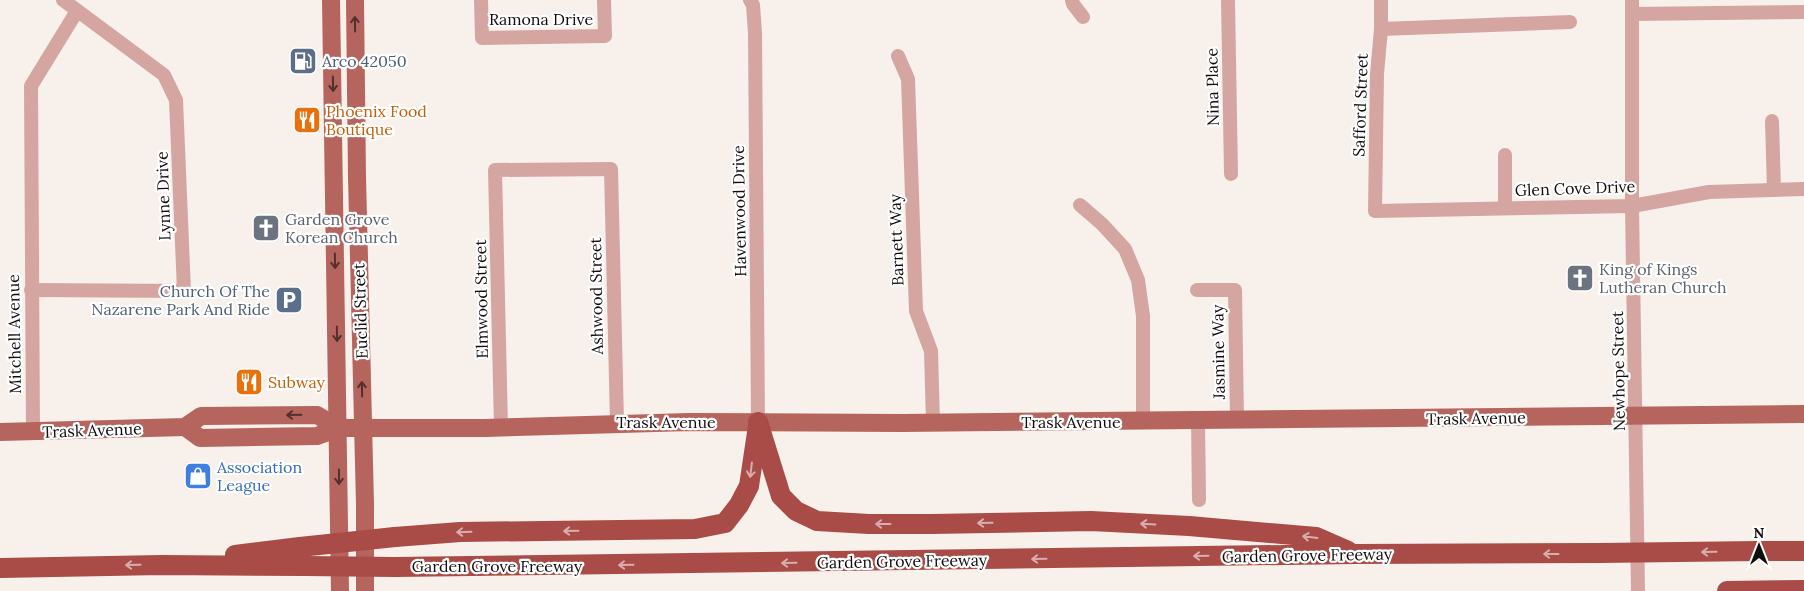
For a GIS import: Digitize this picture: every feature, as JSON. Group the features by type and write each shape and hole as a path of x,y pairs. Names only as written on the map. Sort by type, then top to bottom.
{"highway":[{"path":"302,557 394,537 460,532 695,530 725,522 739,505 749,486 758,422"},
{"path":"758,422 781,496 796,511 817,521 869,524 1091,521 1189,526 1316,537 1355,554"},
{"name":"Garden Grove Freeway","path":"0,568 162,565 302,557 395,567 1355,554 1804,551"},
{"path":"1727,591 1804,590"}],"main road":[{"name":"Euclid Street","path":"332,0 340,591"},
{"name":"Euclid Street","path":"355,0 357,227 363,428 365,591"},
{"name":"Trask Avenue","path":"0,432 185,427 200,438 317,436 339,428 501,427 616,423 933,423 1804,414"}],"street":[{"name":"Lynne Drive","path":"31,290 184,290 176,100 164,75 63,0"},
{"name":"Ramona Drive","path":"481,0 482,38 606,36 604,0"},
{"name":"Havenwood Drive","path":"750,0 755,32 758,422"},
{"path":"1072,0 1083,17"},
{"name":"Nina Place","path":"1228,0 1231,174"},
{"name":"Safford Street","path":"1375,210 1377,74 1381,29 1381,0"},
{"path":"1632,7 1804,12"},
{"name":"Newhope Street","path":"1632,7 1632,206 1638,591"},
{"name":"Mitchell Avenue","path":"33,431 31,86 77,11"},
{"path":"1381,29 1570,22"},
{"name":"Barnett Way","path":"898,56 908,79 916,311 931,351 933,423"},
{"path":"1772,121 1774,190"},
{"path":"1505,155 1505,208"},
{"name":"Elmwood Street","path":"501,427 496,170 611,169"},
{"name":"Ashwood Street","path":"611,169 616,423"},
{"name":"Glen Cove Drive","path":"1375,210 1632,206 1709,192 1804,189"},
{"path":"1080,205 1102,224 1125,249 1138,280 1143,316 1143,421"},
{"name":"Jasmine Way","path":"1197,290 1235,290 1237,420"},
{"path":"1198,420 1199,500"}],"place":[{"name":"Arco 42050","path":"303,61"},
{"name":"Phoenix Food Boutique","path":"307,120"},
{"name":"Garden Grove Korean Church","path":"266,228"},
{"name":"King of Kings Lutheran Church","path":"1580,278"},
{"name":"Church Of The Nazarene Park And Ride","path":"289,300"},
{"name":"Subway","path":"249,382"},
{"name":"Association League","path":"198,476"}]}
